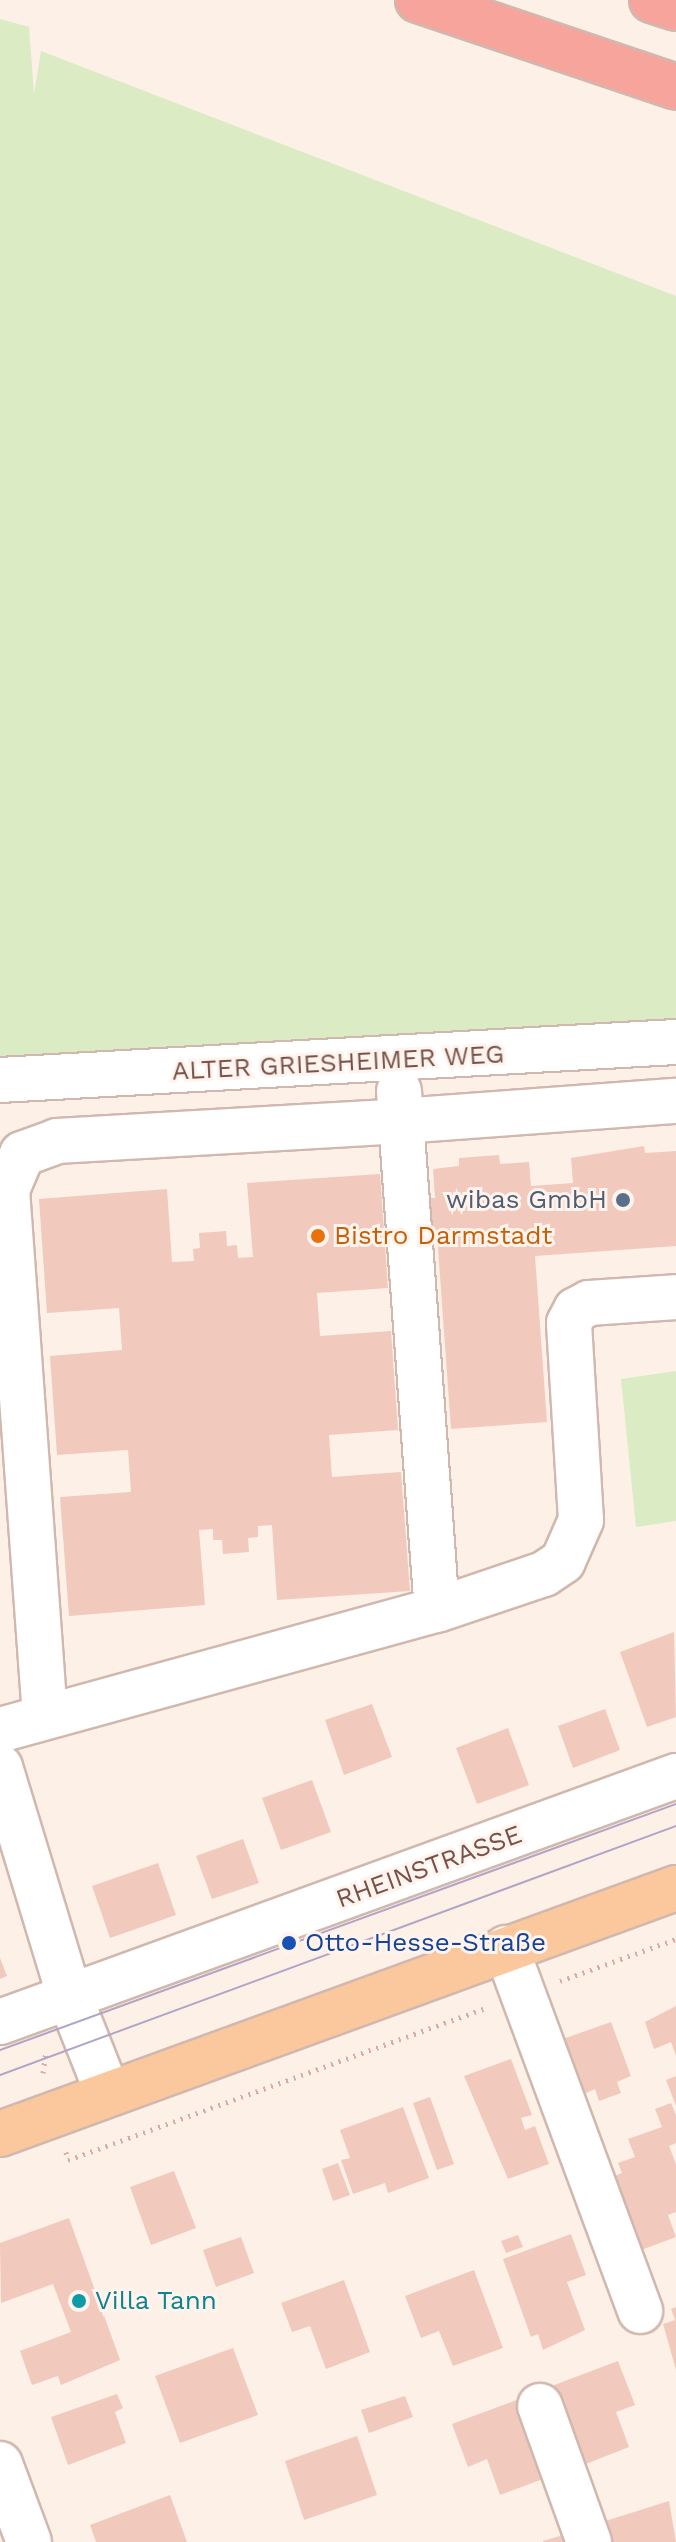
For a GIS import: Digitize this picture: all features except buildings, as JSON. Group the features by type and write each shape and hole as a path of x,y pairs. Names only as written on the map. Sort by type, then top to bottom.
{"highway":[{"path":"418,0 676,87"},
{"path":"652,0 676,8"}],"main road":[{"path":"0,2134 676,1888"}],"street":[{"name":"ALTER GRIESHEIMER WEG","path":"0,1080 396,1061 676,1042"},
{"path":"396,1061 437,1610"},
{"path":"45,1717 7,1190 22,1154 57,1141 676,1101"},
{"path":"0,1730 437,1610 544,1574 563,1561 581,1520 569,1323 576,1310 589,1303 676,1297"},
{"path":"0,1767 70,1998 108,2094"},
{"name":"RHEINSTRASSE","path":"0,2022 676,1776"},
{"path":"506,1948 640,2311"},
{"path":"540,2406 589,2542"},
{"path":"0,2464 29,2542"}],"path":[{"path":"68,2160 676,1939"}],"green space":[{"path":"0,19 29,27 34,94 41,51 676,296 676,1042 0,1080"},
{"path":"676,1371 676,1521 636,1527 621,1379"}],"tram line":[{"path":"0,2050 676,1804"},
{"path":"0,2075 676,1826"}],"place":[{"name":"wibas GmbH","path":"623,1200"},
{"name":"Bistro Darmstadt","path":"318,1236"},
{"name":"Otto-Hesse-Straße","path":"289,1943"},
{"name":"Villa Tann","path":"79,2301"}]}
